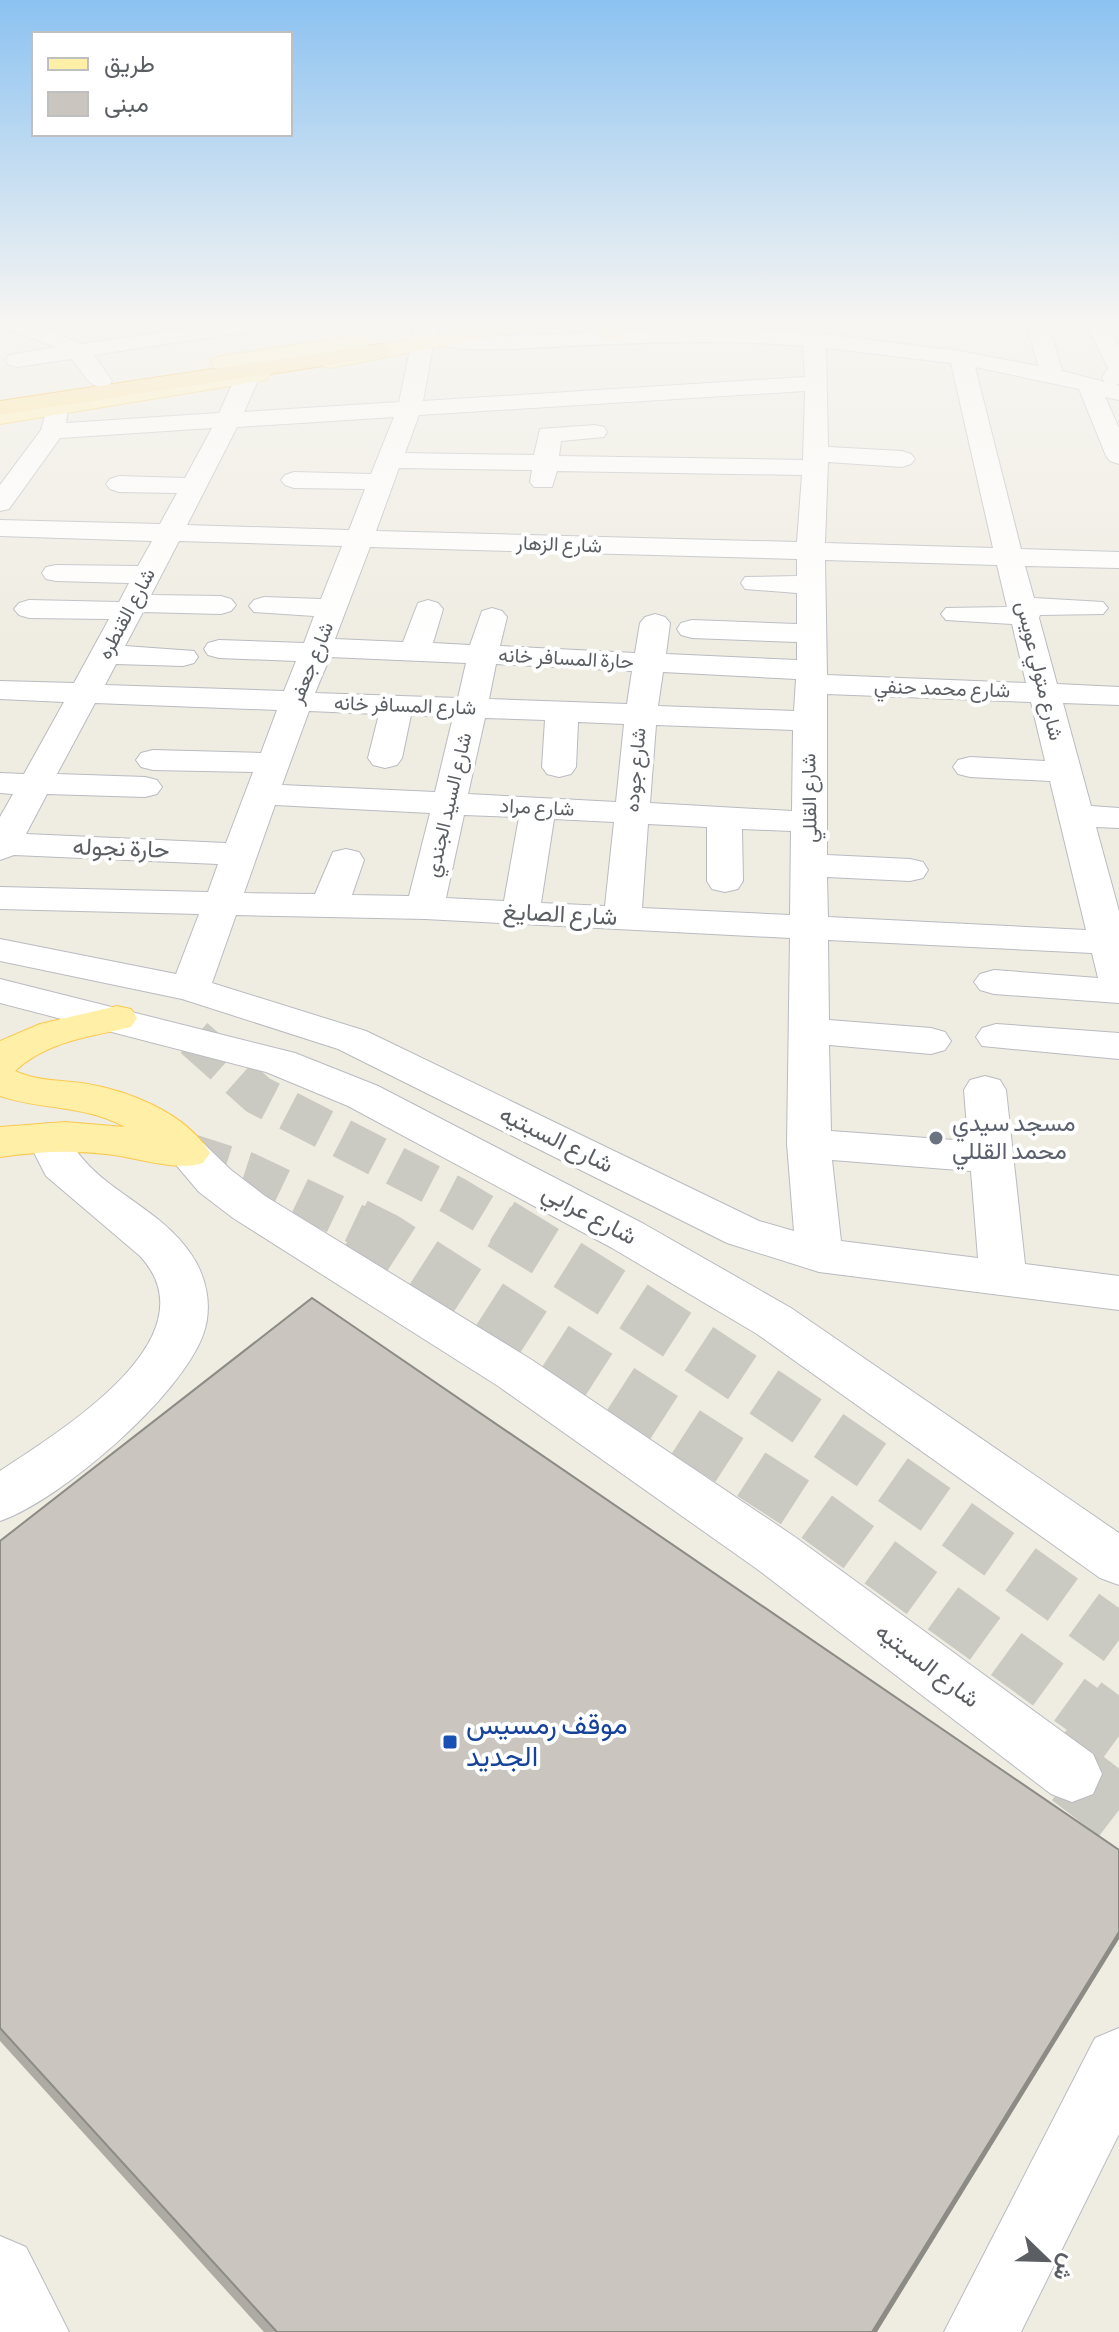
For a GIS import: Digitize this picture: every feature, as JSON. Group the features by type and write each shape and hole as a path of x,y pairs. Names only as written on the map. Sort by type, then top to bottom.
{"main road":[{"path":"0,1062 11,1049 34,1040 117,1018"},
{"path":"0,1080 17,1090 97,1100 133,1113 164,1130 188,1153"},
{"path":"0,1142 48,1137 118,1139 188,1153"}],"street":[{"path":"0,503 47,431"},
{"name":"شارع القنطره","path":"1,846 169,534 197,500 224,431"},
{"name":"شارع جعفر","path":"190,989 296,702 334,608 376,521 383,461 398,431"},
{"path":"294,480 383,461 582,475 802,431"},
{"name":"شارع القللي","path":"812,431 809,1144 819,1255"},
{"path":"817,431 902,459"},
{"path":"819,431 872,444"},
{"name":"شارع متولي عويس","path":"971,431 1024,611 1076,816 1113,942 1119,983"},
{"path":"1108,431 1119,456"},
{"path":"544,473 551,433 595,432"},
{"path":"119,484 197,500"},
{"name":"شارع الزهار","path":"0,528 259,536 376,521 701,538 812,568 1009,557 1119,560"},
{"path":"247,565 259,536"},
{"path":"755,583 812,568"},
{"path":"56,573 148,575"},
{"path":"15,602 131,607 221,605"},
{"path":"264,606 334,608"},
{"path":"956,614 1093,608"},
{"path":"415,652 428,609"},
{"name":"شارع السيد الجندي","path":"425,908 492,617"},
{"name":"شارع جوده","path":"622,918 641,715 655,623"},
{"path":"692,629 813,634"},
{"name":"حارة المسافر خانه","path":"219,649 484,655 566,649 651,663 812,677"},
{"path":"106,654 183,657"},
{"name":"شارع محمد حنفي","path":"812,677 1045,694 1119,696"},
{"name":"شارع المسافر خانه","path":"0,690 809,721"},
{"path":"385,758 397,705"},
{"path":"559,767 562,712"},
{"path":"970,757 1063,763"},
{"name":"شارع مراد","path":"0,783 37,784 149,774 269,779 449,804 811,822"},
{"path":"521,913 538,808"},
{"path":"1076,816 1119,818"},
{"path":"724,818 725,881"},
{"name":"حارة نجوله","path":"1,846 240,854"},
{"path":"330,905 346,860"},
{"path":"811,865 910,870"},
{"name":"شارع الصايغ","path":"0,898 425,908 1113,942"},
{"name":"شارع السبتيه","path":"0,950 190,989 352,1040 743,1232 819,1255 1119,1293"},
{"path":"994,982 1119,991"},
{"name":"شارع عرابي","path":"0,991 117,1018 280,1062 363,1096 628,1236 774,1321 1119,1562"},
{"path":"811,1031 931,1041"},
{"path":"996,1037 1119,1046"},
{"path":"985,1090 1003,1280"},
{"path":"0,1499 109,1417 148,1382 170,1356 184,1319 186,1301 183,1284 166,1254 75,1178 62,1165 48,1137"},
{"path":"809,1144 991,1158"},
{"name":"شارع السبتيه","path":"188,1153 215,1181 249,1207 515,1373 776,1553 1072,1774"},
{"path":"981,2332 1119,2062"},
{"path":"0,2273 32,2332"}],"building":[{"name":"موقف رمسيس الجديد","path":"312,1298 1119,1850 1119,1932 872,2332 277,2332 0,2028 0,1541"}],"tunnel":[{"path":"194,1038 258,1095 454,1196 504,1226"},
{"path":"188,1153 247,1172 360,1226"},
{"path":"356,1224 360,1226"},
{"path":"501,1224 659,1323 814,1426 1119,1640"},
{"path":"360,1226 386,1239 813,1514 1085,1711"},
{"path":"1082,1709 1119,1736"},
{"path":"1072,1774 1119,1810"}],"place":[{"name":"مسجد سيدي محمد القللي","path":"936,1138"},
{"name":"موقف رمسيس الجديد","path":"450,1742"}]}
